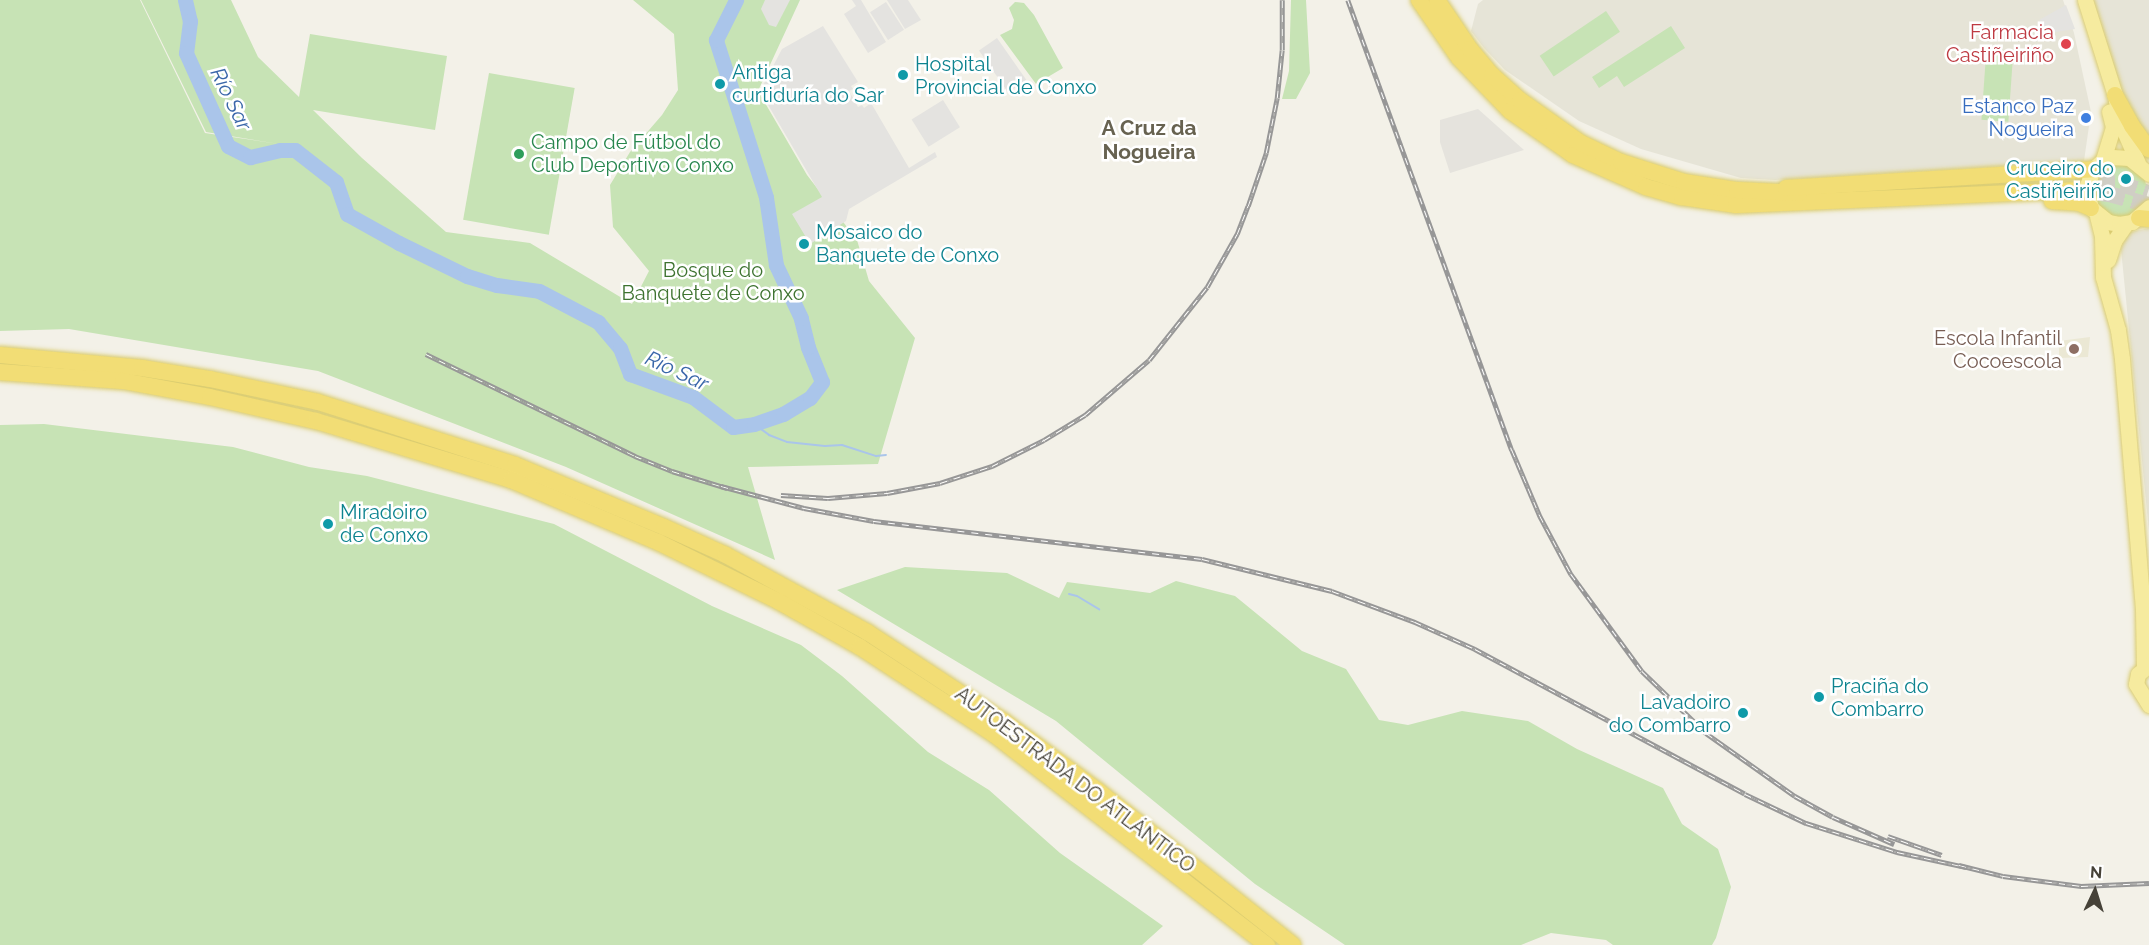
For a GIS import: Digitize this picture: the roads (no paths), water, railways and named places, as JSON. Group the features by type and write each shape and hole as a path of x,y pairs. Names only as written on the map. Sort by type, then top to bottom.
{"highway":[{"path":"1419,0 1459,58 1482,85 1510,111 1546,138 1614,175 1646,187 1682,197 1736,205 1808,211 2059,201 2079,203 2094,212"},
{"path":"1437,0 1470,49 1492,75 1520,100 1581,144 1621,162 1684,182 1797,193 2075,185 1736,205"},
{"path":"2115,95 2132,126 2149,149"},
{"path":"1758,191 1808,185 2098,165"},
{"name":"AUTOESTRADA DO ATLÁNTICO","path":"0,355 153,370 210,379 318,402 515,465 726,555 867,632 1003,721 1098,791 1293,945"},
{"name":"AUTOESTRADA DO ATLÁNTICO","path":"0,372 123,381 210,397 316,421 511,480 658,542 778,601 860,647 995,735 1267,945"}],"main road":[{"path":"2074,0 2113,127 2086,188 2102,236 2103,277 2120,342 2146,666 2138,674 2136,684 2148,700"},
{"path":"2085,0 2115,95 2120,122 2138,163 2149,174"},
{"path":"2098,165 2121,157 2138,163"},
{"path":"2094,212 2108,222 2141,217"},
{"path":"2141,217 2111,247 2108,267 2126,339 2149,605"},
{"path":"2137,474 2134,498 2143,535"}],"waterway":[{"name":"Río Sar","path":"185,0 190,21 186,53 228,146 250,157 280,150 295,150 336,182 347,214 399,243 467,276 497,285 539,291 598,322 620,348 630,374 693,397 733,427 754,424 783,414 810,398 822,382 808,347 801,318 776,265 766,197 716,40 736,0"},
{"path":"754,424 769,435 787,442 825,446 842,445 876,456 886,455"},
{"path":"1069,594 1099,609"}],"tunnel":[{"path":"2075,180 2121,184 2148,193"},
{"path":"2075,190 2109,194 2149,205"}],"railway":[{"path":"781,495 828,498 887,493 940,483 992,466 1044,440 1085,415 1149,360 1207,287 1237,234 1248,206 1266,153 1277,98 1282,50 1282,0"},
{"path":"1348,0 1512,450 1540,516 1571,574 1642,671 1706,733 1795,796 1833,817 1894,844"},
{"path":"426,354 635,456 672,471 727,488"},
{"path":"721,486 804,508 874,521 1202,559 1332,591 1415,622 1475,649 1745,794 1806,823 1897,852 1966,867"},
{"path":"1888,836 1942,855"},
{"path":"1959,865 2003,876 2081,886 2149,883"}],"place":[{"name":"Farmacia Castiñeiriño","path":"2066,44"},
{"name":"Hospital Provincial de Conxo","path":"903,75"},
{"name":"Antiga curtiduría do Sar","path":"720,84"},
{"name":"Estanco Paz Nogueira","path":"2086,118"},
{"name":"Campo de Fútbol do Club Deportivo Conxo","path":"519,154"},
{"name":"Cruceiro do Castiñeiriño","path":"2126,179"},
{"name":"Mosaico do Banquete de Conxo","path":"804,244"},
{"name":"Escola Infantil Cocoescola","path":"2074,349"},
{"name":"Miradoiro de Conxo","path":"328,524"},
{"name":"Praciña do Combarro","path":"1819,697"},
{"name":"Lavadoiro do Combarro","path":"1743,713"}],"district":[{"name":"A Cruz da Nogueira","path":"1149,140"}],"park label":[{"name":"Bosque do Banquete de Conxo","path":"713,282"}]}
